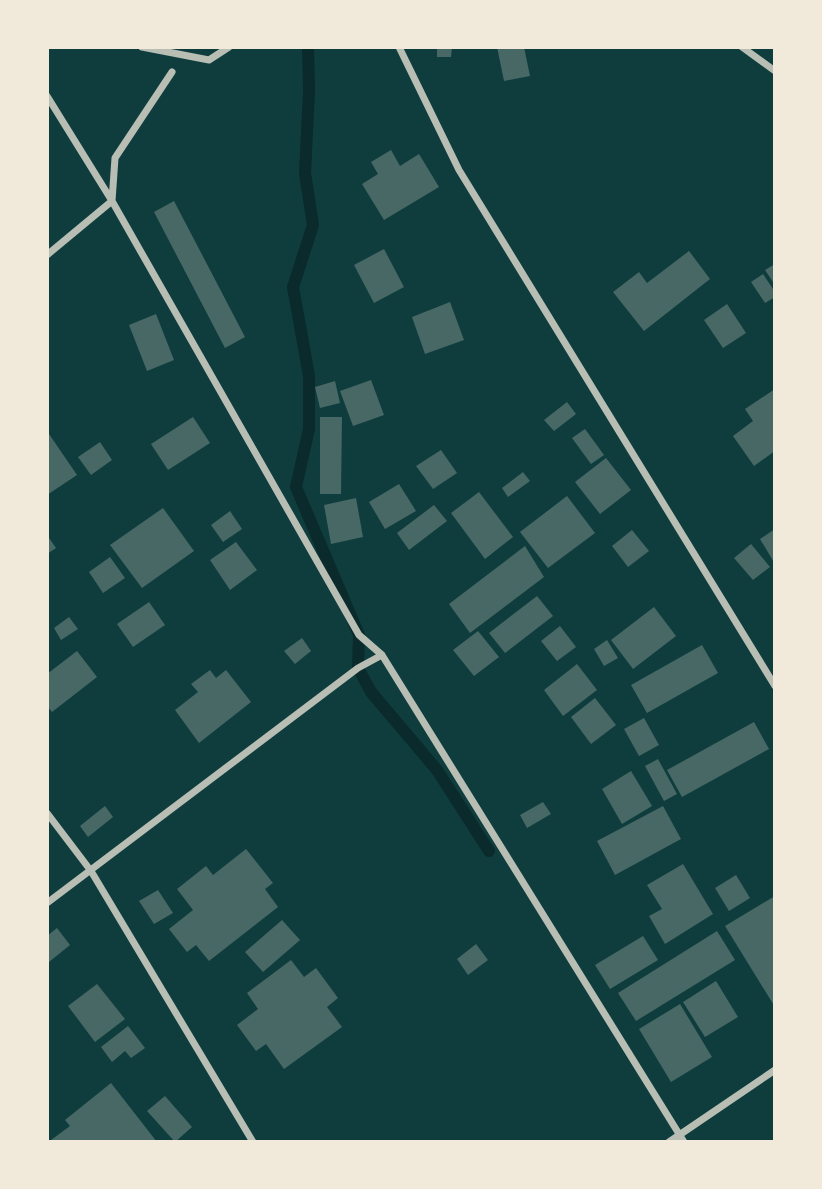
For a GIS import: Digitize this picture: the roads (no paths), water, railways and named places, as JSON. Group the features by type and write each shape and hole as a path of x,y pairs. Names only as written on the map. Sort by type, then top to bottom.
{"street":[{"path":"142,47 209,60 229,47"},
{"path":"399,47 460,170 775,686"},
{"path":"742,47 775,71"},
{"path":"47,256 112,201 115,158 173,72"},
{"path":"47,96 112,201 359,635 382,655 684,1142"},
{"path":"47,903 358,668 382,655"},
{"path":"47,813 91,871 253,1142"},
{"path":"668,1142 775,1070"}],"waterway":[{"path":"308,47 305,173 313,225 293,287 309,376 309,429 296,487 359,635 358,668 371,692 437,770 489,851"}]}
